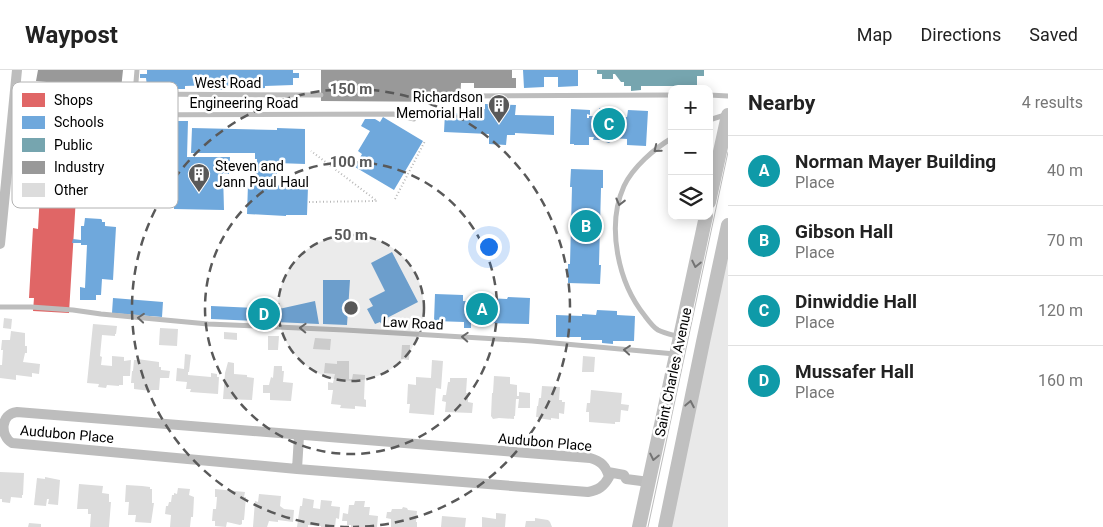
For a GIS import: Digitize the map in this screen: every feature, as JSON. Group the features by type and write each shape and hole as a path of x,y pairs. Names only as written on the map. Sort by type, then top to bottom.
{"main road":[{"path":"713,184 728,115"},
{"path":"713,217 728,219"},
{"name":"Saint Charles Avenue","path":"639,527 706,220"},
{"name":"Saint Charles Avenue","path":"665,527 728,225"},
{"path":"690,290 713,294"},
{"path":"680,337 703,342"}],"street":[{"path":"0,244 12,122"},
{"name":"Audubon Place","path":"17,412 299,436 590,458 602,463 608,476 600,489 588,492 297,469 12,443 3,436 1,426 6,416 17,412"},
{"path":"297,469 299,436"},
{"path":"608,476 623,482 626,479 649,482"}],"lane":[{"name":"West Road","path":"178,94 321,95"},
{"path":"460,96 668,95"},
{"path":"713,95 728,96"},
{"name":"Engineering Road","path":"178,115 393,114 414,119"},
{"path":"713,119 728,115"},
{"path":"668,141 638,167 624,186 616,220 616,250 626,285 639,309 658,330 680,337"},
{"name":"Law Road","path":"0,307 31,307 208,324 522,340 676,354"}],"path":[{"path":"395,199 425,141"},
{"path":"309,202 377,201 310,151"}],"shaded area":[{"path":"728,251 728,527 670,527"}],"building: Shops":[{"path":"39,208 75,208 69,313 33,311 34,298 29,298 33,228 38,229"}],"building: Schools":[{"path":"147,70 293,70 293,73 299,73 299,78 293,78 293,85 265,86 265,88 254,89 254,85 226,86 226,90 213,90 213,85 185,86 185,89 178,89 178,82 146,82 146,78 140,78 140,74 147,74"},
{"path":"523,70 578,70 578,86 558,87 558,77 544,77 544,87 524,88"},
{"name":"Richardson Memorial Hall","path":"485,104 516,105 515,115 554,116 554,135 515,133 515,135 507,135 506,145 489,144 489,134 444,132 445,113 481,114 481,109 485,109"},
{"path":"599,108 619,109 619,117 627,117 628,110 648,111 646,146 627,145 627,139 612,138 609,143 604,140 593,140 594,137 589,137 589,145 570,144 571,109 590,110 590,115 587,114 587,118 589,118 589,116 599,116"},
{"path":"383,117 423,141 394,190 355,167 362,154 358,151 370,131 361,126 365,119 375,119 380,122"},
{"name":"Steven and Jann Paul Haul","path":"178,121 188,121 187,157 230,157 229,174 223,173 224,210 174,209 178,208"},
{"path":"192,128 305,129 305,164 277,163 277,182 256,182 257,159 255,159 255,153 191,153"},
{"path":"571,169 603,170 603,188 601,188 600,284 568,283"},
{"path":"248,184 308,187 307,215 247,214"},
{"path":"85,218 101,219 102,222 105,222 105,226 116,227 113,280 102,279 101,295 96,295 96,300 80,300 80,287 85,288 87,245 72,243 73,239 81,240 81,226 84,226"},
{"path":"392,252 418,302 385,319 386,323 382,325 380,322 375,324 367,309 373,306 369,299 385,291 371,263"},
{"path":"323,280 350,280 347,325 323,324"},
{"path":"435,294 463,295 463,301 486,302 486,298 530,298 529,324 485,323 485,317 471,317 471,328 464,328 464,322 434,321"},
{"path":"113,298 163,302 162,317 112,313"},
{"path":"315,301 319,324 211,319 211,306 279,309"},
{"path":"597,310 617,311 617,315 635,316 634,341 613,341 613,344 602,343 602,340 581,340 581,337 556,337 556,315 596,315"}],"building: Public":[{"path":"597,70 704,70 704,76 697,76 697,85 641,86 641,90 631,91 631,86 624,86 624,82 621,82 615,74 613,74 613,79 602,79 602,74 597,74"}],"building: Industry":[{"path":"38,70 123,70 122,82 36,81"},
{"path":"321,70 512,70 512,78 516,78 516,88 474,88 474,83 461,83 460,102 321,101"}],"building: Other":[{"path":"4,318 12,319 11,329 3,328"},
{"path":"93,324 117,326 115,336 102,335 100,356 102,357 101,365 112,366 112,356 124,357 124,361 131,360 130,376 123,376 123,385 107,385 106,388 98,387 99,384 87,383"},
{"path":"160,328 178,329 177,346 159,345"},
{"path":"11,331 25,333 27,353 25,353 23,362 40,364 39,374 32,373 32,377 16,375 16,380 0,378 3,350 1,350 2,340 10,340"},
{"path":"224,332 237,333 237,340 224,339"},
{"path":"268,336 279,336 278,350 268,350"},
{"path":"315,338 331,339 330,350 313,349"},
{"path":"402,345 410,345 409,360 401,359"},
{"path":"185,354 191,355 188,375 211,377 211,373 217,374 217,377 219,377 218,394 190,392 191,389 186,389 187,382 176,381 177,368 184,369"},
{"path":"583,356 595,357 594,372 582,372"},
{"path":"134,360 159,362 161,370 170,371 169,378 160,378 159,390 134,389 134,383 131,383 132,371"},
{"path":"432,360 443,361 441,389 436,388 434,415 409,413 410,404 407,404 408,384 416,385 416,377 431,378"},
{"path":"337,361 349,361 349,379 352,379 353,374 365,375 364,399 366,400 366,407 355,406 355,409 340,408 341,405 331,404 333,390 328,390 328,382 333,383 335,374 324,373 325,363 337,364"},
{"path":"228,362 234,363 234,374 247,375 247,377 254,378 252,400 223,399"},
{"path":"274,366 282,366 282,371 284,371 283,382 293,383 291,401 270,400 270,393 263,393 263,385 269,385 271,377 273,378"},
{"path":"494,376 510,377 510,384 517,385 517,396 519,396 519,392 530,393 530,408 518,408 519,399 516,399 514,419 493,419 491,416"},
{"path":"450,378 467,378 466,393 468,393 468,402 473,403 472,413 445,412 446,402 442,401 443,395 446,395"},
{"path":"542,386 560,387 559,400 565,402 564,414 559,413 559,419 551,418 551,420 536,417"},
{"path":"591,390 622,393 621,404 629,405 628,411 621,410 620,422 615,422 615,424 589,422 589,412 586,412 587,403 590,403"},
{"path":"0,472 24,473 22,498 11,497 10,503 2,502 2,499 0,499"},
{"path":"45,477 60,480 58,505 48,504 49,499 47,499 46,506 34,505 37,478 45,479"},
{"path":"79,484 103,486 102,493 109,494 109,502 111,502 109,527 90,527 91,514 88,514 88,509 77,509"},
{"path":"126,485 150,487 152,489 152,503 154,503 151,523 135,522 136,515 128,515 129,502 125,502"},
{"path":"178,488 190,489 189,495 194,497 193,517 191,517 190,527 170,527 171,515 165,514 166,506 171,502 172,495 174,493 177,494"},
{"path":"215,489 245,492 244,520 242,520 242,524 227,522 226,527 215,526 215,521 212,521 213,509 216,509 217,497 215,497"},
{"path":"259,494 281,496 280,506 284,509 294,510 293,522 269,521 267,527 253,527 255,501 258,502"},
{"path":"303,498 314,500 313,508 320,509 321,500 332,501 331,506 340,507 339,519 336,518 335,527 308,525 308,527 297,527"},
{"path":"355,501 365,501 364,507 370,507 369,515 378,516 377,527 351,527 351,525 347,525 347,521 342,521 343,513 348,514 349,505 354,505"},
{"path":"403,507 408,510 417,511 417,527 391,527 391,519 386,518 387,512 391,512 392,509 402,509"},
{"path":"496,513 506,514 505,527 482,527 482,517 496,519"},
{"path":"442,516 466,518 465,527 441,527"},
{"path":"535,518 548,520 552,527 525,527 526,521 535,521"},
{"path":"29,523 41,524 41,527 28,527"}],"tram line":[{"path":"648,527 728,152"}],"place":[{"name":"Richardson Memorial Hall","path":"499,124"},
{"name":"Dinwiddie Hall","path":"609,124"},
{"name":"Steven and Jann Paul Haul","path":"199,193"},
{"name":"Gibson Hall","path":"586,226"},
{"name":"Norman Mayer Building","path":"482,309"},
{"name":"Mussafer Hall","path":"264,314"}]}
